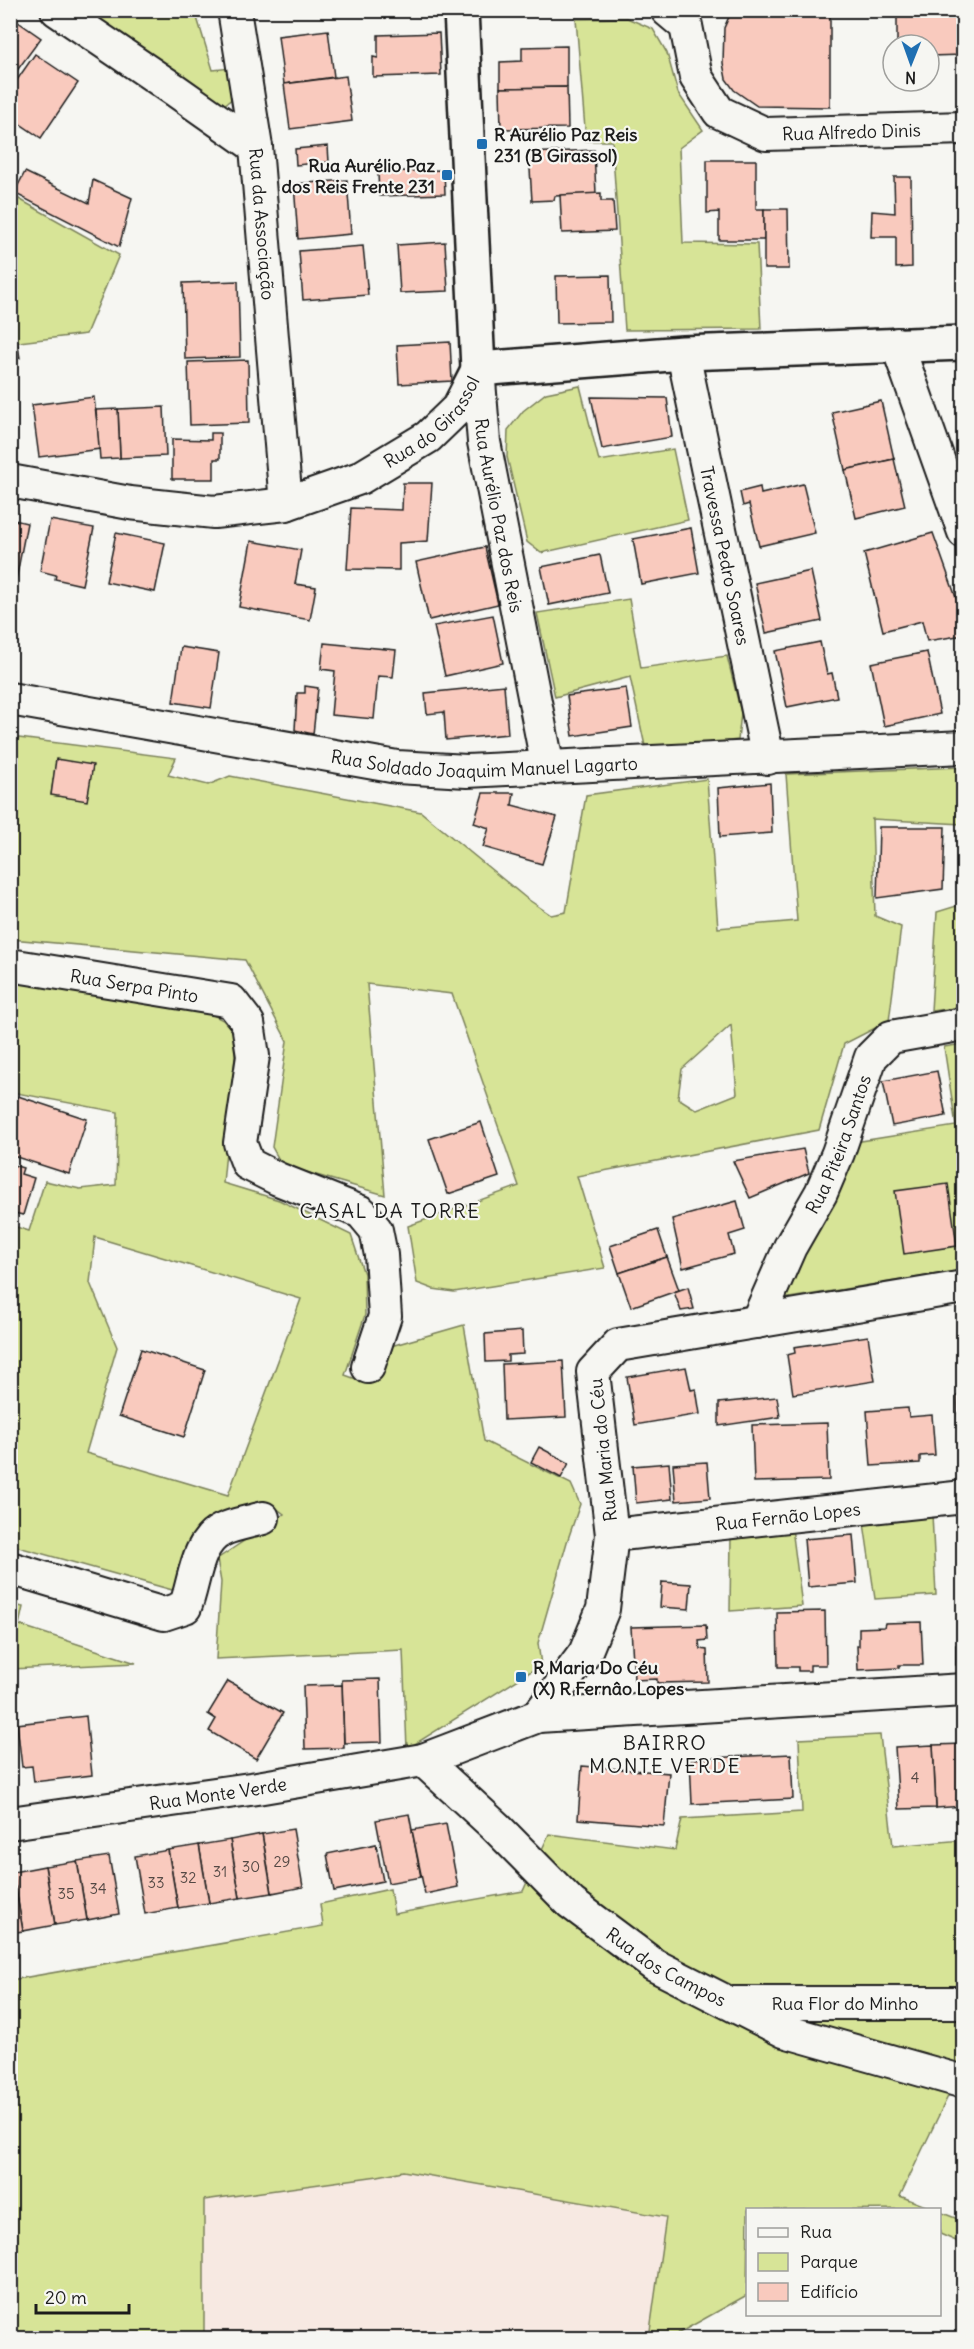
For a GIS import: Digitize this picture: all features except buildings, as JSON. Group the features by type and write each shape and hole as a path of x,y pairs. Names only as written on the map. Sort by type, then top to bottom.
{"street":[{"name":"Rua da Associação","path":"57,10 256,147 286,504"},
{"path":"234,10 256,147"},
{"name":"Rua Aurélio Paz dos Reis","path":"461,10 477,369 484,442 548,768"},
{"name":"Rua Alfredo Dinis","path":"667,10 686,26 696,77 719,112 766,134 963,128"},
{"name":"Rua do Girassol","path":"10,481 130,503 214,512 286,504 360,478 428,437 458,408 477,369 683,353 963,343"},
{"path":"897,344 963,532"},
{"name":"Travessa Pedro Soares","path":"683,353 768,758"},
{"name":"Rua Soldado Joaquim Manuel Lagarto","path":"10,699 397,767 467,771 963,747"},
{"name":"Rua Serpa Pinto","path":"10,965 231,1000 248,1023 253,1056 240,1143 248,1164 278,1179 361,1212 376,1230 381,1255 385,1316 368,1367"},
{"name":"Rua Piteira Santos","path":"757,1322 790,1247 821,1193 838,1153 871,1057 891,1037 963,1024"},
{"name":"Rua Maria do Céu","path":"538,1716 585,1653 603,1610 612,1535 593,1372 618,1345 963,1287"},
{"name":"Rua Fernão Lopes","path":"612,1535 963,1497"},
{"path":"10,1568 164,1614 185,1607 202,1551 211,1539 222,1530 263,1518"},
{"path":"538,1716 963,1690"},
{"name":"Rua Monte Verde","path":"10,1823 258,1788 423,1760 538,1716"},
{"name":"Rua dos Campos","path":"423,1760 496,1827 571,1903 654,1965 784,2031 963,2082"},
{"name":"Rua Flor do Minho","path":"727,2003 963,2003"}],"shaded area":[{"path":"403,2171 666,2217 649,2338 204,2338 204,2200"}],"green space":[{"path":"78,11 195,11 213,70 231,68 233,98 219,109"},
{"path":"627,18 653,29 667,53 678,93 703,130 679,148 683,243 757,244 761,329 625,330 612,141 586,141 576,19"},
{"path":"10,194 119,255 86,334 11,343"},
{"path":"580,386 599,461 673,449 688,520 541,553 527,542 507,457 508,430 523,411 546,393"},
{"path":"629,599 641,668 727,656 741,713 738,740 665,748 645,746 630,677 555,697 537,613"},
{"path":"11,737 176,758 168,775 208,785 230,776 421,812 526,898 551,915 566,912 586,795 707,779 718,928 797,921 786,774 963,767 963,1007 931,1011 937,912 960,905 962,824 872,819 875,916 901,927 889,1021 844,1044 819,1130 577,1176 605,1268 454,1292 433,1289 417,1283 408,1226 519,1186 452,994 367,984 385,1195 282,1165 272,1147 287,1041 245,960 11,939","holes":["56,761 92,765 87,800 51,795","731,1025 737,1094 697,1110 678,1098 682,1069"]},
{"path":"11,980 203,1010 223,1020 237,1036 223,1183 279,1200 351,1235 364,1274 365,1315 345,1375 370,1384 391,1346 464,1325 484,1441 571,1484 580,1504 538,1643 541,1665 407,1749 403,1650 216,1659 221,1582 217,1559 284,1514 272,1505 186,1567 176,1591 11,1545 10,1225 29,1231 45,1181 80,1189 116,1185 118,1112 11,1092","holes":["95,1237 301,1299 228,1495 86,1453 117,1347 90,1283"]},
{"path":"963,1044 963,1270 783,1299 855,1142 956,1126 944,1047"},
{"path":"932,1514 936,1595 875,1599 864,1523"},
{"path":"792,1528 802,1606 730,1611 731,1536"},
{"path":"10,1604 23,1607 19,1625 136,1663 11,1669"},
{"path":"880,1735 893,1846 963,1840 963,2065 900,2196 930,2208 746,2208 746,2296 670,2338 649,2338 666,2217 403,2171 204,2200 204,2338 11,2338 11,1980 323,1926 320,1904 390,1889 394,1914 523,1891 549,1834 675,1850 682,1819 802,1812 799,1739"},
{"path":"941,2212 963,2221 963,2244 941,2234"}],"place":[{"name":"R Aurélio Paz Reis 231 (B Girassol)","path":"482,144"},
{"name":"Rua Aurélio Paz dos Reis Frente 231","path":"447,175"},
{"name":"R Maria Do Céu (X) R Fernâo Lopes","path":"521,1677"}],"district":[{"name":"CASAL DA TORRE","path":"390,1210"},
{"name":"BAIRRO MONTE VERDE","path":"665,1754"}]}
